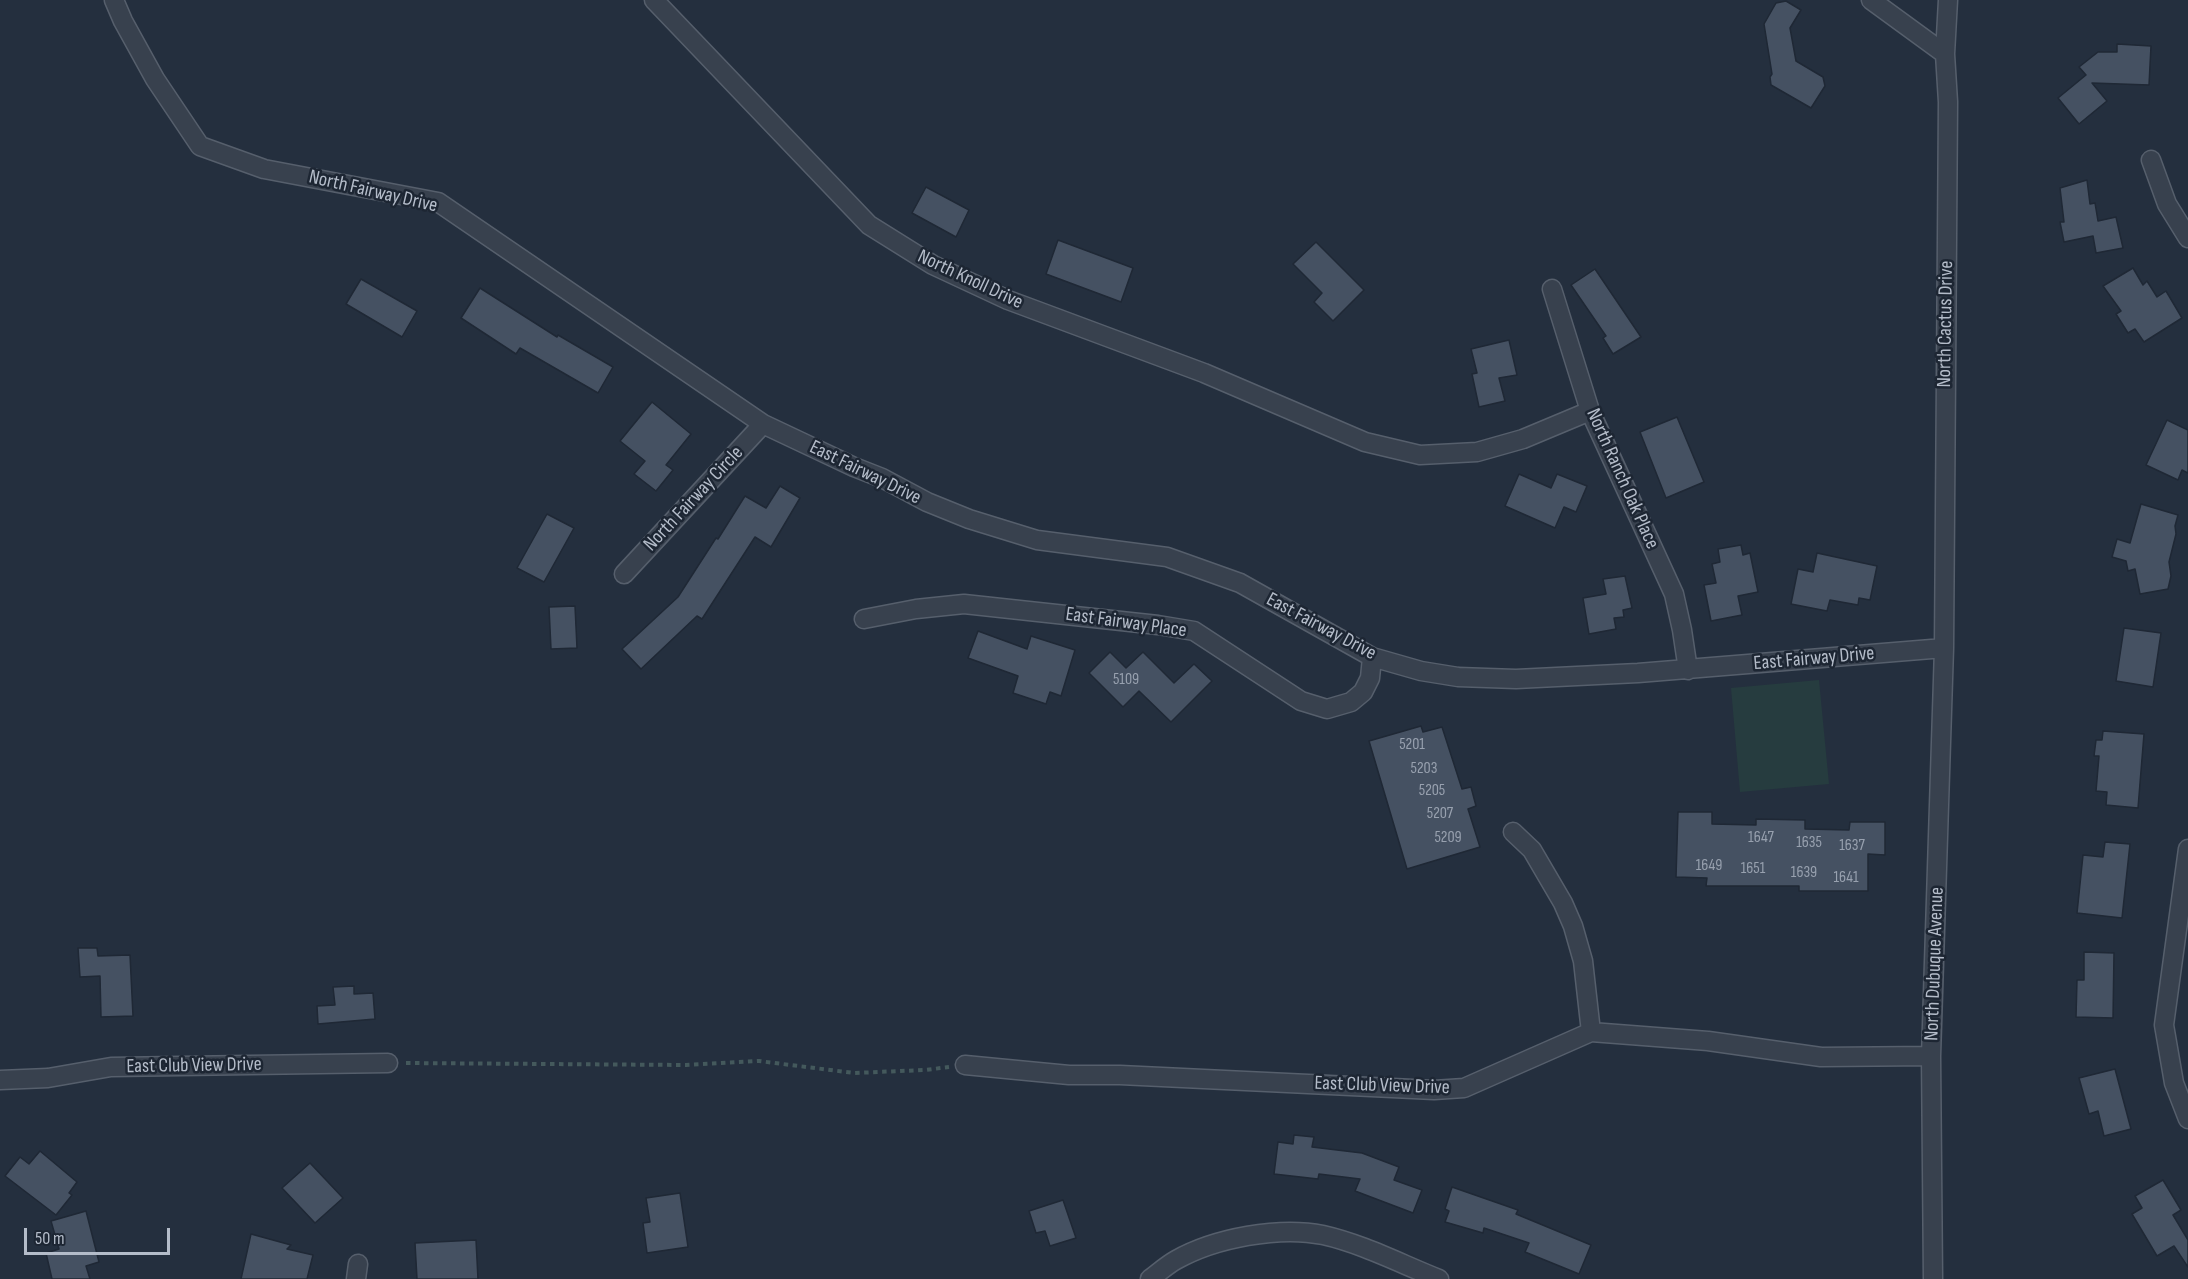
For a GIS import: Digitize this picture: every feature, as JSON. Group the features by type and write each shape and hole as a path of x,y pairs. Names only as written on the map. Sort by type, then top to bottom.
{"street":[{"name":"North Fairway Drive","path":"114,0 154,79 200,146 264,169 438,202 763,424"},
{"name":"North Knoll Drive","path":"654,0 869,225 933,266 1008,300 1204,373 1365,442 1420,455 1477,452 1523,439 1590,411"},
{"path":"1871,0 1946,54"},
{"name":"North Cactus Drive","path":"1944,648 1948,0"},
{"path":"2151,160 2167,204 2188,238"},
{"name":"North Ranch Oak Place","path":"1552,289 1590,411 1674,594 1688,670"},
{"name":"North Fairway Circle","path":"624,574 763,424"},
{"name":"East Fairway Drive","path":"763,424 882,478 927,502 969,519 1036,540 1167,557 1240,583 1372,657 1420,671 1516,680 1688,670 1944,648"},
{"name":"East Fairway Place","path":"864,619 916,609 964,604 1194,631 1301,701 1327,709 1351,702 1363,692 1370,678 1372,657"},
{"name":"North Dubuque Avenue","path":"1932,1279 1931,1056 1944,648"},
{"path":"1513,832 1532,850 1563,903 1573,926 1583,961 1591,1032"},
{"path":"2188,849 2164,1025 2174,1083 2188,1119"},
{"name":"East Club View Drive","path":"965,1065 1069,1075 1120,1075 1434,1090 1464,1088 1591,1032 1708,1041 1821,1058 1931,1056"},
{"name":"East Club View Drive","path":"0,1080 48,1078 111,1067 388,1063"},
{"path":"1150,1279 1174,1260 1204,1246 1252,1236 1291,1232 1322,1235 1355,1245 1439,1279"}],"path":[{"path":"388,1063 686,1065 759,1061 854,1073 925,1071 965,1065"}],"green space":[{"path":"1819,680 1829,784 1740,792 1731,688"}],"building":[{"path":"1786,1 1801,10 1790,28 1796,61 1823,77 1825,86 1811,108 1771,85 1772,74 1764,24 1776,3"},
{"path":"2117,44 2151,46 2149,85 2092,83 2107,101 2079,124 2058,98 2086,75 2079,67 2098,52 2117,52"},
{"path":"2087,180 2090,204 2095,203 2098,221 2116,217 2123,248 2096,253 2093,236 2064,242 2060,222 2064,222 2060,188"},
{"path":"926,187 969,210 956,237 912,213"},
{"path":"1058,240 1133,268 1121,302 1046,274"},
{"path":"1316,242 1364,290 1333,321 1314,302 1322,293 1293,264"},
{"path":"2133,268 2143,285 2147,281 2157,297 2166,291 2182,318 2144,342 2135,329 2128,333 2116,314 2121,311 2103,286"},
{"path":"1595,269 1641,337 1613,354 1603,338 1606,336 1571,285"},
{"path":"361,279 417,311 402,337 346,304"},
{"path":"480,288 557,337 558,335 613,367 598,393 520,348 516,354 461,318"},
{"path":"1509,340 1517,375 1499,378 1505,401 1479,407 1472,374 1477,373 1471,349"},
{"path":"652,402 691,434 666,465 673,470 656,491 634,474 645,461 620,441"},
{"path":"1677,417 1704,482 1666,498 1640,432"},
{"path":"2167,420 2188,430 2188,473 2182,470 2178,480 2146,465"},
{"path":"1519,474 1551,488 1557,474 1587,486 1576,512 1564,507 1555,528 1505,506"},
{"path":"780,486 800,498 771,547 755,537 702,619 697,616 641,669 622,649 678,597 745,496 766,508"},
{"path":"2141,504 2178,515 2169,562 2171,576 2168,589 2140,594 2135,569 2128,571 2126,561 2112,557 2117,539 2130,543"},
{"path":"547,514 574,528 544,582 517,568"},
{"path":"1741,545 1743,555 1750,553 1758,592 1738,596 1742,615 1711,621 1704,585 1716,583 1712,564 1720,562 1718,549"},
{"path":"1817,553 1877,566 1870,600 1859,598 1858,605 1830,600 1827,611 1791,604 1798,569 1813,572"},
{"path":"1625,576 1632,608 1623,610 1624,617 1614,618 1616,629 1589,634 1583,598 1606,594 1603,579"},
{"path":"575,606 577,648 551,649 549,607"},
{"path":"2124,628 2161,633 2153,687 2116,681"},
{"path":"978,631 1027,649 1031,636 1075,650 1061,696 1050,692 1046,704 1013,693 1018,676 968,658"},
{"path":"1110,652 1126,668 1143,652 1174,683 1194,664 1212,681 1171,722 1139,691 1123,707 1089,673"},
{"path":"1421,726 1423,732 1442,727 1462,789 1471,787 1476,806 1468,809 1480,847 1407,869 1369,741"},
{"path":"2103,731 2144,734 2138,808 2106,805 2107,792 2096,791 2099,756 2094,756 2096,740 2102,740"},
{"path":"1678,812 1712,812 1712,824 1756,825 1756,819 1805,820 1805,829 1849,830 1850,822 1885,822 1885,855 1868,854 1868,891 1799,891 1799,886 1706,886 1707,878 1676,877"},
{"path":"2105,842 2130,844 2122,918 2077,913 2083,855 2103,857"},
{"path":"78,948 97,948 98,956 130,955 133,1016 101,1017 100,976 80,977"},
{"path":"2084,952 2114,953 2113,1018 2076,1017 2077,980 2084,980"},
{"path":"354,986 354,994 373,993 375,1019 318,1024 317,1006 335,1005 333,987"},
{"path":"2115,1069 2131,1129 2104,1136 2098,1111 2089,1114 2079,1078"},
{"path":"1294,1135 1314,1137 1312,1147 1362,1153 1399,1167 1394,1180 1422,1190 1413,1213 1355,1191 1360,1179 1319,1174 1318,1179 1274,1174 1278,1142 1293,1144"},
{"path":"40,1151 77,1182 69,1193 72,1195 56,1215 5,1176 20,1157 29,1164"},
{"path":"310,1163 343,1198 315,1223 282,1188"},
{"path":"2163,1180 2181,1210 2173,1215 2188,1240 2188,1267 2174,1246 2157,1256 2132,1214 2142,1208 2135,1196"},
{"path":"1452,1187 1518,1210 1516,1214 1591,1245 1579,1274 1525,1252 1529,1243 1484,1228 1483,1233 1445,1222 1449,1211 1445,1209"},
{"path":"680,1193 688,1247 647,1253 643,1223 650,1222 646,1198"},
{"path":"1063,1200 1076,1238 1050,1246 1045,1231 1036,1233 1029,1211"},
{"path":"86,1211 99,1262 86,1266 90,1279 52,1279 46,1253 59,1249 51,1221"},
{"path":"251,1234 291,1245 287,1249 313,1255 307,1279 241,1279"},
{"path":"476,1240 478,1279 417,1279 415,1243"}]}
